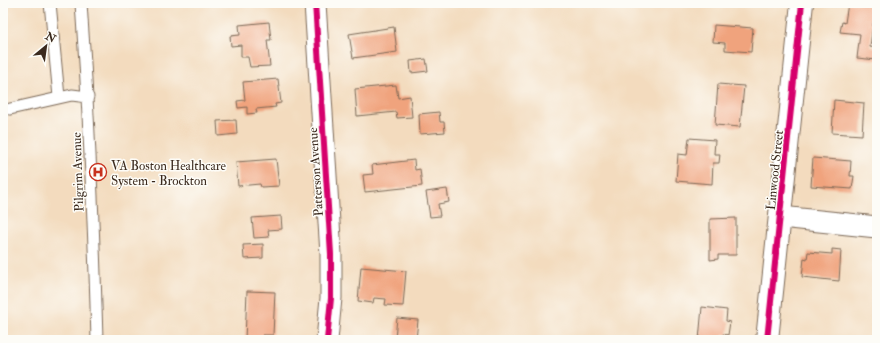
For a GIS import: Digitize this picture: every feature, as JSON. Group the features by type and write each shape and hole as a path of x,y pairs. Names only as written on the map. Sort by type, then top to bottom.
{"street":[{"name":"Patterson Avenue","path":"315,3 331,254 331,298 328,340"},
{"name":"Linwood Street","path":"767,340 781,217 802,3"},
{"path":"781,217 877,227"}],"lane":[{"path":"50,3 59,97"},
{"name":"Pilgrim Avenue","path":"81,3 88,97 97,340"},
{"path":"10,109 72,95 88,97"}],"building":[{"path":"848,3 876,3 870,47 877,48 877,60 857,58 860,34 840,32 842,22 845,23"},
{"path":"269,22 271,40 267,40 270,66 250,67 248,57 241,57 241,45 231,46 230,36 240,35 239,25"},
{"path":"714,25 753,28 751,52 725,50 725,43 713,42"},
{"path":"394,27 397,52 353,58 349,34"},
{"path":"426,59 428,71 411,73 410,61"},
{"path":"278,79 281,103 275,104 276,107 256,109 257,113 247,114 247,107 238,108 237,101 245,100 243,82"},
{"path":"718,84 744,86 740,127 715,125"},
{"path":"396,85 398,98 410,96 412,117 397,118 396,112 357,116 355,89"},
{"path":"834,100 864,103 862,135 832,133"},
{"path":"439,112 440,122 444,122 445,132 420,134 419,114"},
{"path":"236,120 237,134 218,136 217,121"},
{"path":"689,138 715,140 714,154 720,154 719,163 713,163 712,184 676,181 678,154 687,155"},
{"path":"813,158 851,161 850,176 854,176 852,189 811,186"},
{"path":"276,159 279,186 261,187 260,184 238,186 236,162"},
{"path":"414,160 415,170 420,169 422,186 365,192 363,175 373,174 372,165"},
{"path":"447,189 449,202 438,204 440,216 430,217 426,192"},
{"path":"281,216 282,229 268,230 269,237 254,238 252,218"},
{"path":"736,218 736,255 718,255 718,259 710,260 710,219"},
{"path":"263,244 263,258 244,259 243,245"},
{"path":"832,249 841,250 839,281 802,277 804,258 807,259 808,252 832,254"},
{"path":"361,267 406,271 403,306 385,305 386,299 374,298 373,303 358,301"},
{"path":"247,291 275,292 273,335 263,335 263,340 245,340"},
{"path":"702,307 727,310 726,321 730,322 728,335 723,334 723,340 699,340"},
{"path":"397,318 418,320 416,340 389,340 389,337 395,338"}],"cycle path":[{"path":"315,3 331,254 331,298 327,340"},
{"path":"767,340 802,3"}],"place":[{"name":"VA Boston Healthcare System - Brockton","path":"98,172"}]}
